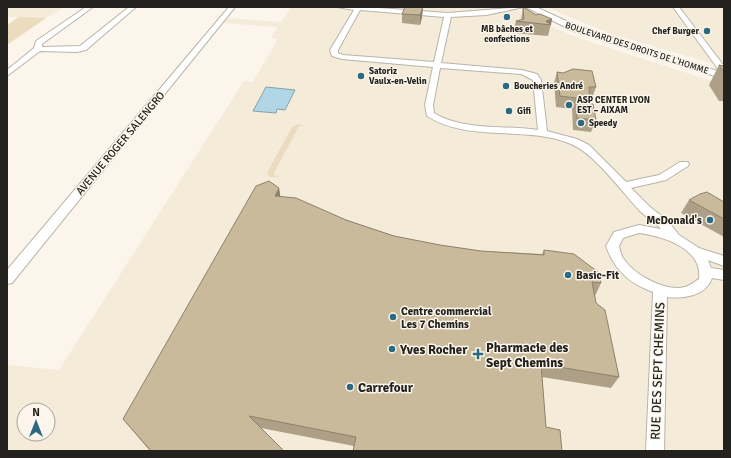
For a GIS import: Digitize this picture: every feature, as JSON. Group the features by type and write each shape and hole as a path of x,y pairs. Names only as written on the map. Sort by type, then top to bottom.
{"main road":[{"name":"BOULEVARD DES DROITS DE L'HOMME","path":"530,7 574,28 724,76"},
{"name":"BOULEVARD DES DROITS DE L'HOMME","path":"539,7 585,28 724,71"}],"street":[{"path":"7,74 38,49 39,44 90,7"},
{"path":"38,49 77,50 83,48 133,7"},
{"name":"AVENUE ROGER SALENGRO","path":"7,279 232,7"},
{"path":"340,7 448,15 521,7"},
{"path":"483,12 513,7"},
{"path":"676,7 724,71"},
{"path":"358,9 334,50 335,54 342,57 522,72 534,76 537,80 543,134"},
{"path":"448,15 429,105 430,114 442,122 568,138 586,147 646,210 664,224 675,238"},
{"path":"622,186 662,178 684,164"},
{"path":"639,229 640,219 646,210"},
{"path":"695,251 703,262 706,272 704,282 698,288 688,292 675,293 645,285 632,277 622,268 615,258 612,249 614,241 624,232 639,229 651,230 675,238 695,251 724,261"},
{"path":"706,272 724,275"},
{"name":"RUE DES SEPT CHEMINS","path":"655,451 660,290"}],"shaded area":[{"path":"7,7 65,7 46,18 7,17"},
{"path":"291,7 513,7 546,25 582,39 724,85 724,451 7,451 7,365 59,370 244,81 253,82 278,39 271,38 278,27 223,23 227,18 281,22"},
{"path":"546,7 724,7 724,67 609,33"},
{"path":"19,17 46,18 7,45 7,25"},
{"path":"298,124 305,126 299,126 273,175 280,177 270,177 267,173 292,127"}],"water":[{"path":"266,87 295,90 285,110 277,109 276,113 253,111"}],"building":[{"path":"405,7 423,7 420,15 402,14"},
{"path":"523,7 536,15 540,14 552,19 546,21 551,25 516,21 524,19"},
{"path":"719,65 724,66 724,72"},
{"path":"573,69 592,71 596,87 589,87 590,104 593,104 596,120 577,118 576,98 560,96 557,72 563,73"},
{"name":"Centre commercial Les 7 Chemins","path":"269,181 279,188 275,196 296,198 346,220 394,236 481,251 544,255 544,250 574,254 598,272 601,283 592,282 596,303 605,310 619,377 541,364 546,427 560,430 562,451 353,451 356,437 249,416 284,451 151,451 123,419 256,186"},
{"path":"707,192 724,202 724,219 689,200"}],"place":[{"name":"MB bâches et confections","path":"507,17"},
{"name":"Chef Burger","path":"707,31"},
{"name":"Satoriz Vaulx-en-Velin","path":"361,76"},
{"name":"Boucheries André","path":"506,86"},
{"name":"ASP CENTER LYON EST – AIXAM","path":"569,105"},
{"name":"Gifi","path":"509,111"},
{"name":"Speedy","path":"581,123"},
{"name":"McDonald's","path":"710,220"},
{"name":"Basic-Fit","path":"568,275"},
{"name":"Centre commercial Les 7 Chemins","path":"393,317"},
{"name":"Yves Rocher","path":"392,349"},
{"name":"Pharmacie des Sept Chemins","path":"478,354"},
{"name":"Carrefour","path":"350,387"}]}
